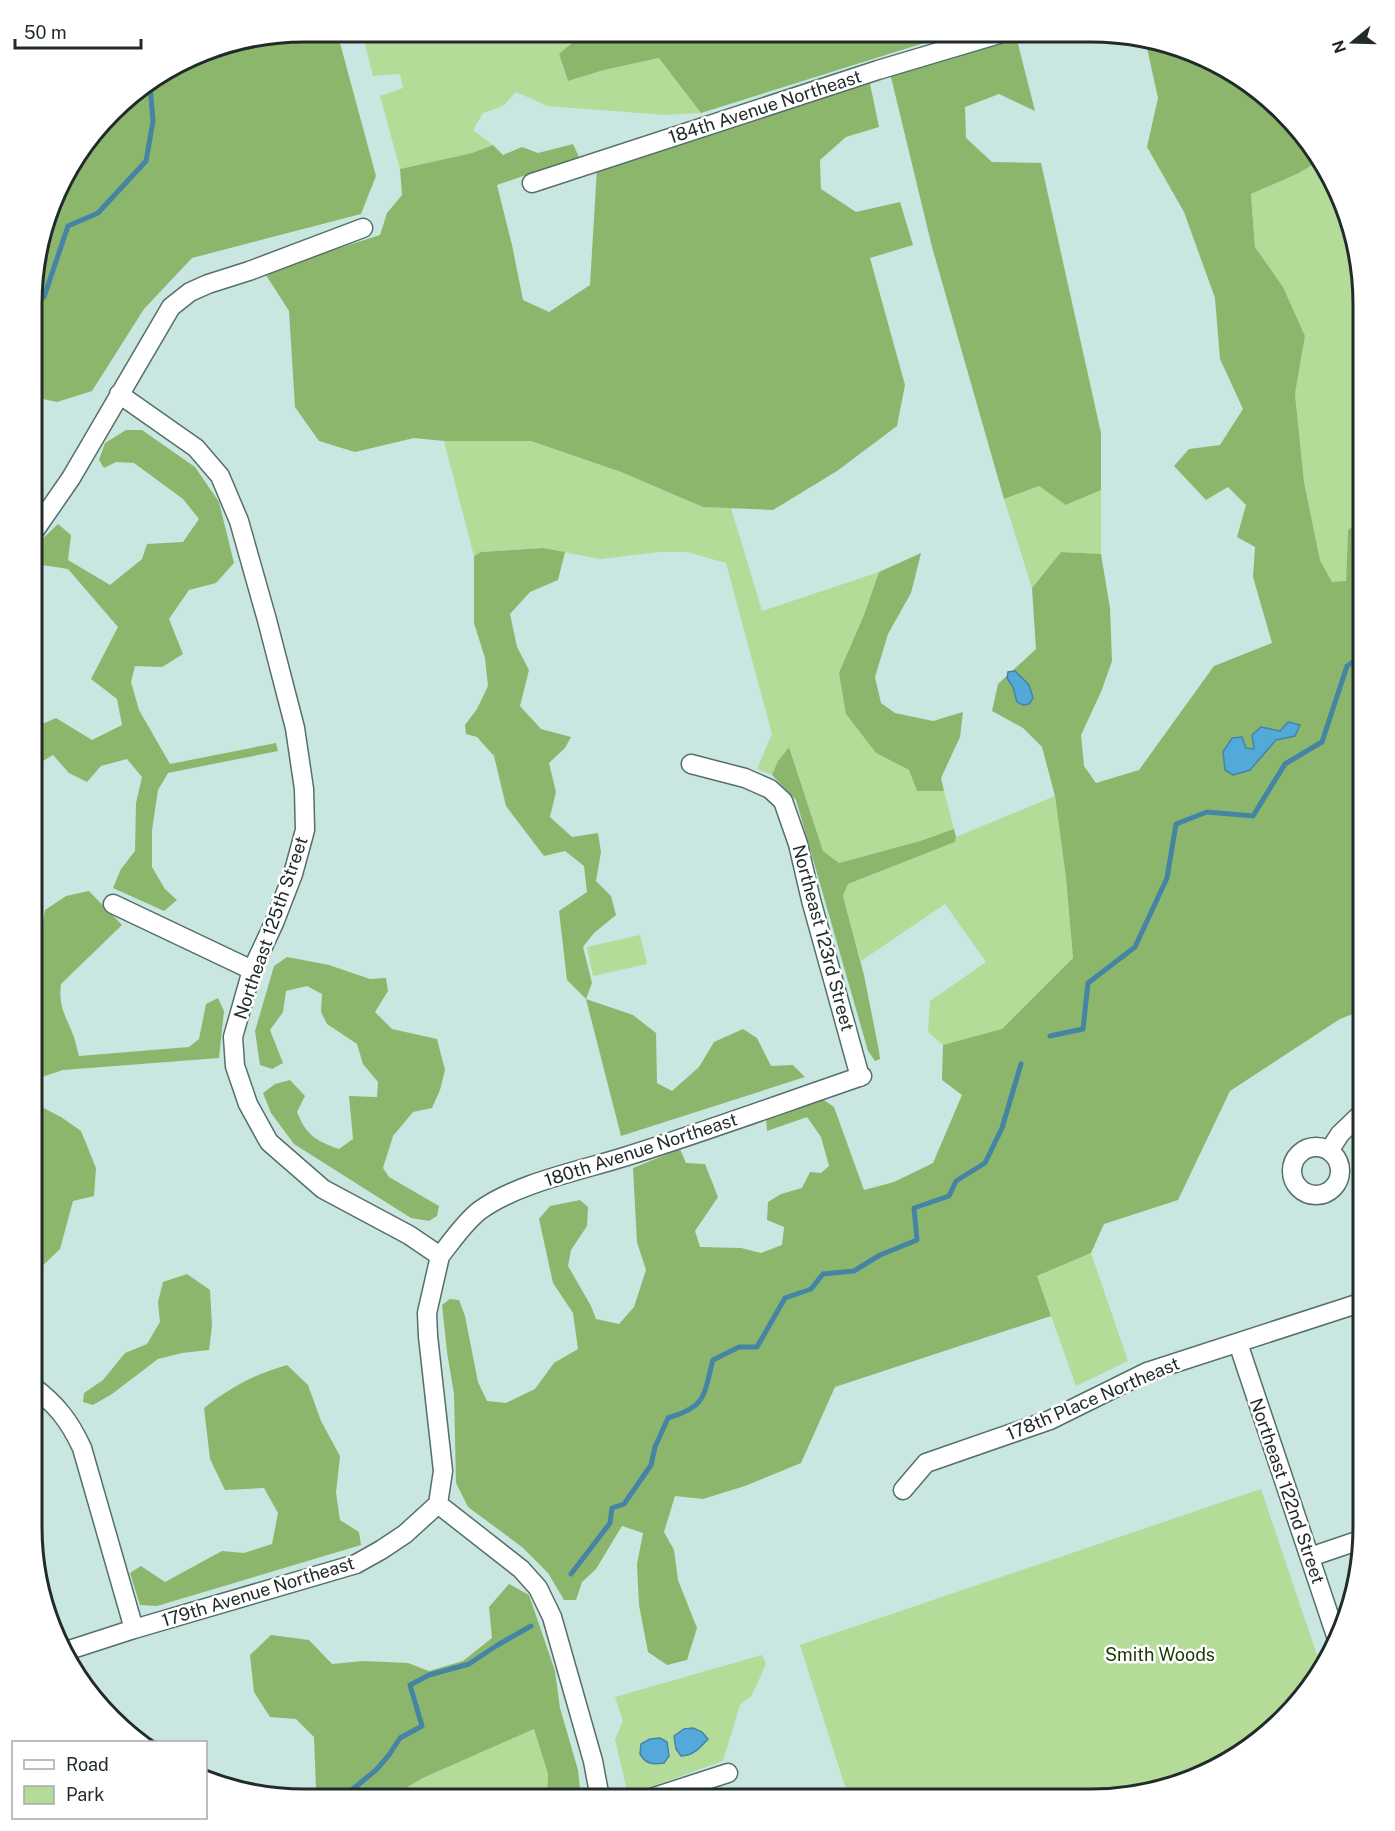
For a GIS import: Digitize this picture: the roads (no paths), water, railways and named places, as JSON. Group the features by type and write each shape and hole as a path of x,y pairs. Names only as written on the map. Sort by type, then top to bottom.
{"street":[{"name":"184th Avenue Northeast","path":"532,183 970,42"},
{"path":"42,520 70,478 171,307 190,292 208,284 363,228"},
{"name":"Northeast 125th Street","path":"119,394 196,448 220,476 238,521 295,728 304,789 305,830 293,874 252,970 233,1037 235,1066 248,1104 269,1142 323,1189 409,1235 440,1256"},
{"name":"Northeast 123rd Street","path":"691,764 753,782 770,789 783,801 798,844 811,900 861,1076"},
{"path":"113,904 252,970"},
{"name":"180th Avenue Northeast","path":"440,1256 478,1212 503,1197 537,1183 626,1157 861,1076"},
{"path":"1329,1151 1340,1134 1353,1122"},
{"path":"440,1256 431,1290 428,1313 428,1336 442,1471 438,1504 520,1569 538,1588 552,1617 593,1761 598,1789"},
{"name":"178th Place Northeast","path":"903,1490 926,1464 1050,1420 1147,1372 1353,1305"},
{"name":"Northeast 122nd Street","path":"1238,1343 1333,1627"},
{"path":"42,1393 70,1424 82,1448 134,1629"},
{"name":"179th Avenue Northeast","path":"72,1649 356,1564 405,1534 438,1504"},
{"path":"1310,1557 1352,1543"},
{"path":"679,1789 728,1773"}],"water":[{"path":"1015,671 1029,685 1033,698 1029,704 1023,705 1017,702 1013,687 1007,678 1008,672"},
{"path":"1288,722 1300,725 1295,736 1276,740 1250,770 1233,775 1225,770 1223,752 1232,738 1242,737 1246,748 1254,749 1252,735 1261,727 1280,731"},
{"path":"693,1728 702,1732 708,1739 693,1753 681,1756 676,1749 674,1736 684,1729"},
{"path":"660,1738 667,1742 669,1756 664,1763 647,1762 640,1754 641,1744 650,1739"}],"waterway":[{"path":"44,297 68,226 98,213 146,161 153,121 151,92"},
{"path":"1050,1036 1083,1029 1088,983 1135,947 1167,878 1176,824 1207,812 1253,816 1285,764 1322,742 1347,666 1353,662"},
{"path":"571,1574 610,1523 612,1508 624,1504 651,1465 655,1447 668,1418 690,1409 701,1398 713,1360 739,1347 757,1347 785,1298 811,1289 823,1274 854,1271 880,1255 917,1240 914,1208 949,1196 956,1181 985,1163 1002,1128 1021,1064"},
{"path":"353,1789 376,1770 400,1738 422,1726 410,1685 429,1675 469,1664 531,1626"}],"park label":[{"name":"Smith Woods","path":"1160,1655"}]}
